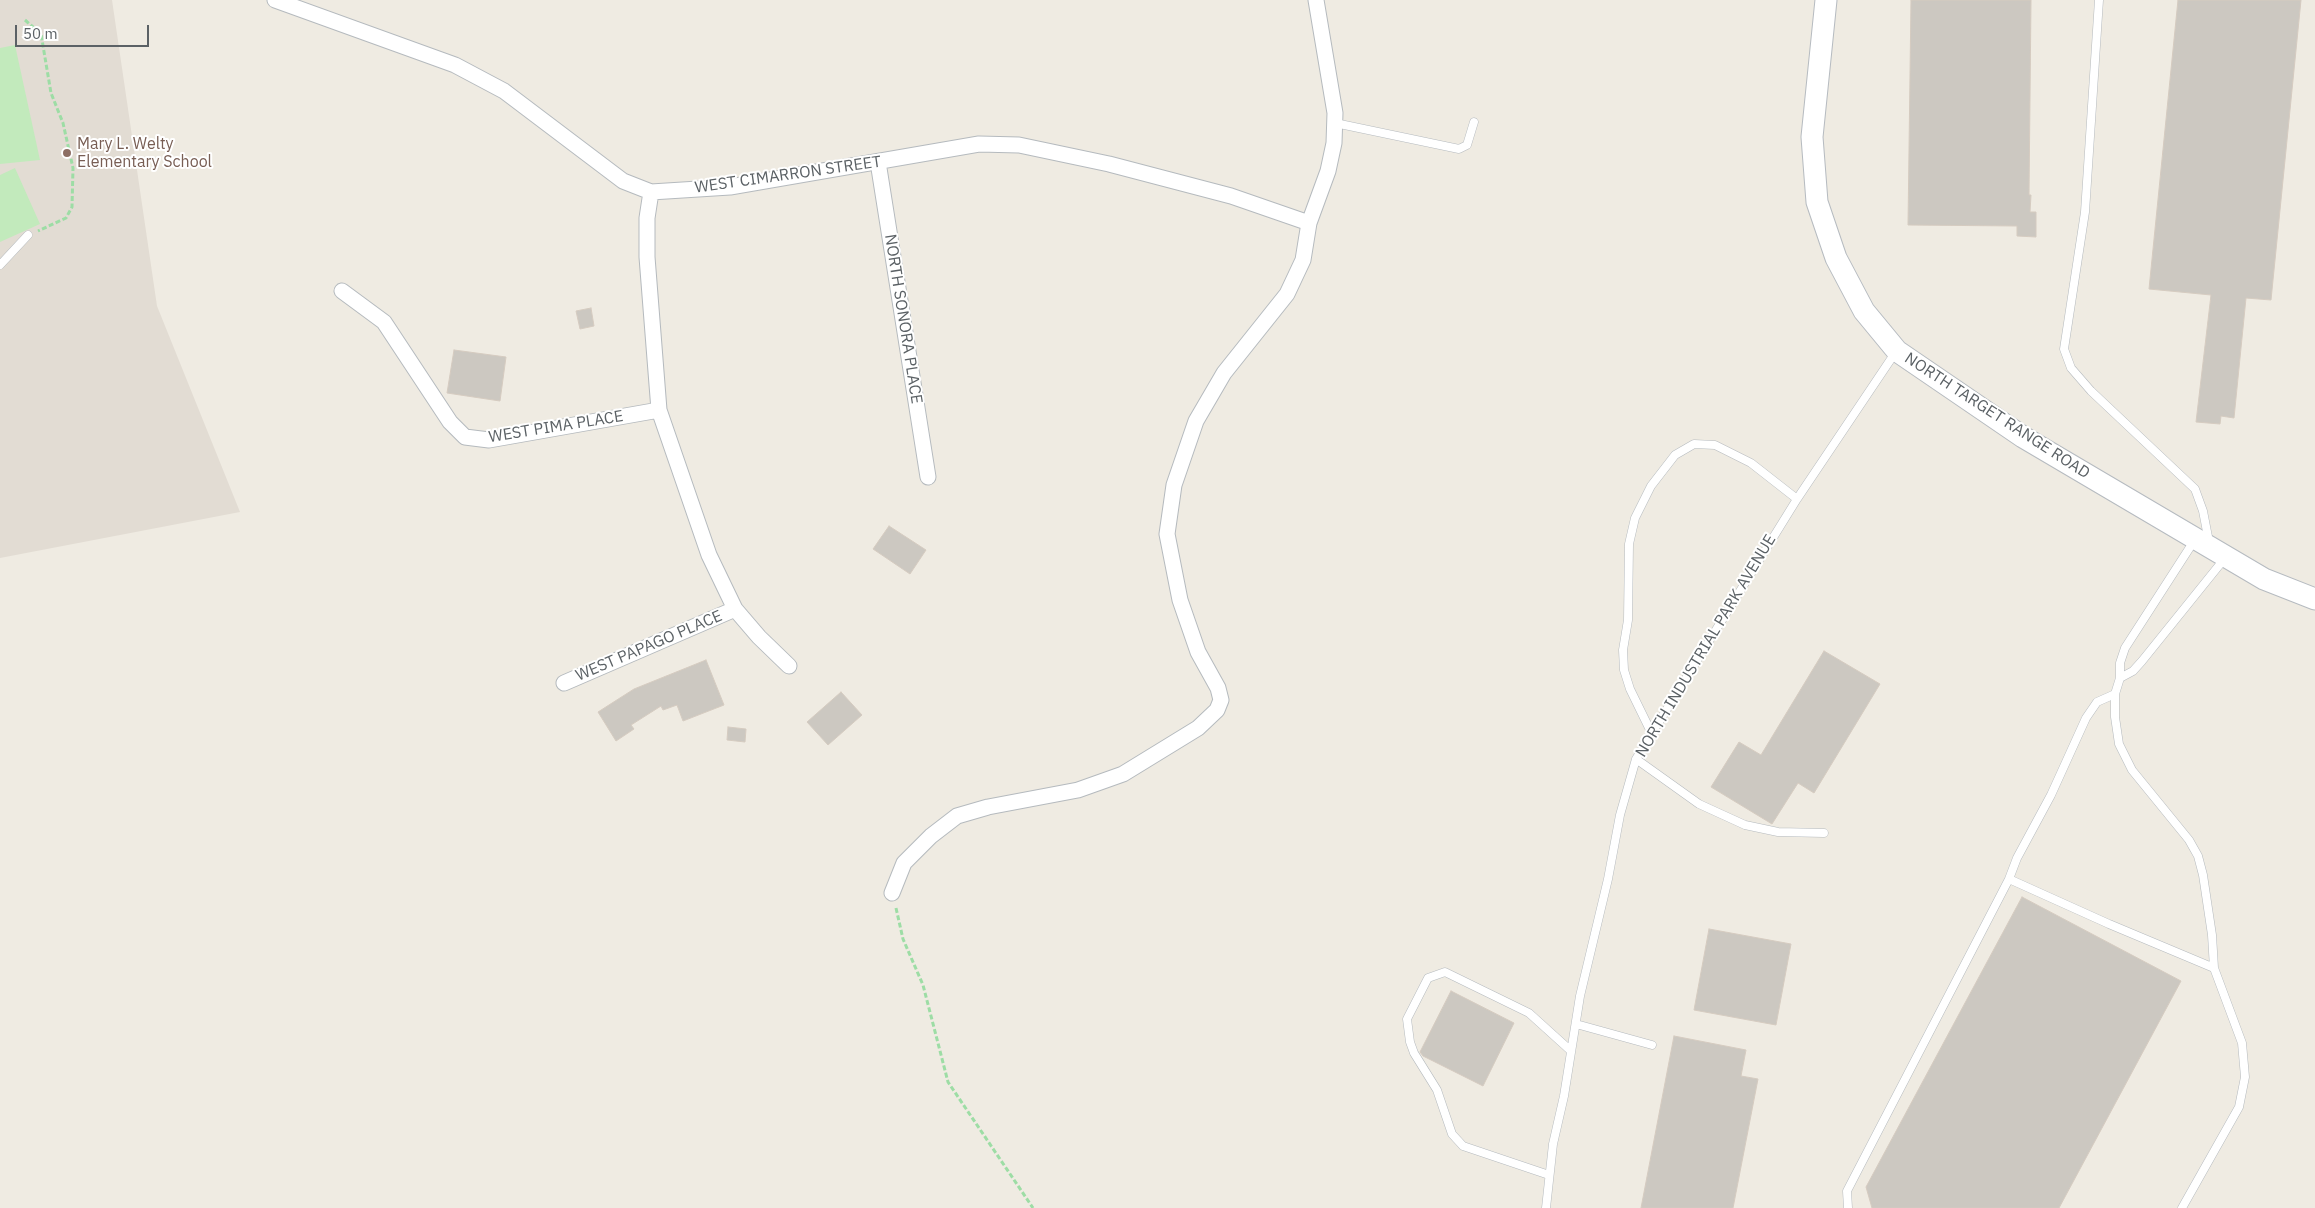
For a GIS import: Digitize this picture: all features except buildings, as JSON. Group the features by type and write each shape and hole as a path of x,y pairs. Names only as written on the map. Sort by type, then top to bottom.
{"street":[{"name":"WEST CIMARRON STREET","path":"275,0 463,70 504,91 623,181 651,192 730,187 978,144 1019,145 1108,164 1231,196 1310,223"},
{"path":"892,893 904,863 931,836 956,816 988,807 1078,790 1123,774 1198,728 1217,710 1221,700 1218,688 1198,652 1180,600 1167,534 1174,485 1196,421 1224,373 1287,294 1303,260 1310,223 1328,170 1334,143 1335,123 1335,113 1316,0"},
{"name":"NORTH TARGET RANGE ROAD","path":"1826,0 1812,138 1817,202 1836,258 1860,304 1896,351 2024,437 2264,579 2287,598 2315,615"},
{"name":"NORTH SONORA PLACE","path":"878,162 928,477"},
{"path":"651,192 647,218 647,256 659,410 709,555 735,609 759,637 789,666"},
{"name":"WEST PIMA PLACE","path":"342,291 384,322 450,422 465,437 489,440 659,410"},
{"name":"NORTH TARGET RANGE ROAD","path":"2264,579 2315,599"},
{"name":"WEST PAPAGO PLACE","path":"564,683 735,609"}],"lane":[{"path":"2099,0 2084,212 2064,349 2071,368 2091,391 2195,489 2203,511 2210,547 2142,661 2133,671 2120,678"},
{"path":"1335,123 1459,149 1467,144 1474,122"},
{"path":"0,264 28,235"},
{"name":"NORTH INDUSTRIAL PARK AVENUE","path":"1546,1208 1549,1175 1576,1024 1620,815 1636,760 1797,499 1896,351"},
{"path":"1652,734 1630,689 1624,670 1623,650 1628,620 1629,544 1635,518 1651,486 1675,455 1694,444 1715,445 1751,464 1797,499"},
{"path":"2182,1208 2239,1107 2245,1076 2242,1044 2214,968 2212,935 2203,875 2198,856 2189,840 2132,770 2118,744 2114,717 2115,694 2120,678 2120,663 2125,648 2210,547"},
{"path":"1848,1208 1847,1192 2009,879 2017,858 2051,795 2086,718 2097,702 2115,694"},
{"path":"1636,760 1699,804 1745,825 1778,832 1824,833"},
{"path":"2009,879 2214,968"},
{"path":"1549,1175 1463,1146 1452,1134 1437,1090 1414,1053 1410,1042 1407,1019 1428,978 1445,972 1529,1013 1571,1051"},
{"path":"1576,1024 1652,1045"}],"path":[{"path":"25,20 41,34 51,93 63,123 73,168 72,207 66,218 28,235"},
{"path":"892,893 903,939 923,985 948,1082 1033,1208"}],"shaded area":[{"name":"Mary L. Welty Elementary School","path":"0,0 112,0 157,306 240,512 0,558"}],"green space":[{"path":"15,45 40,160 0,164 0,48"},
{"path":"15,168 40,224 0,242 0,175"}],"place":[{"name":"Mary L. Welty Elementary School","path":"67,153"}]}
